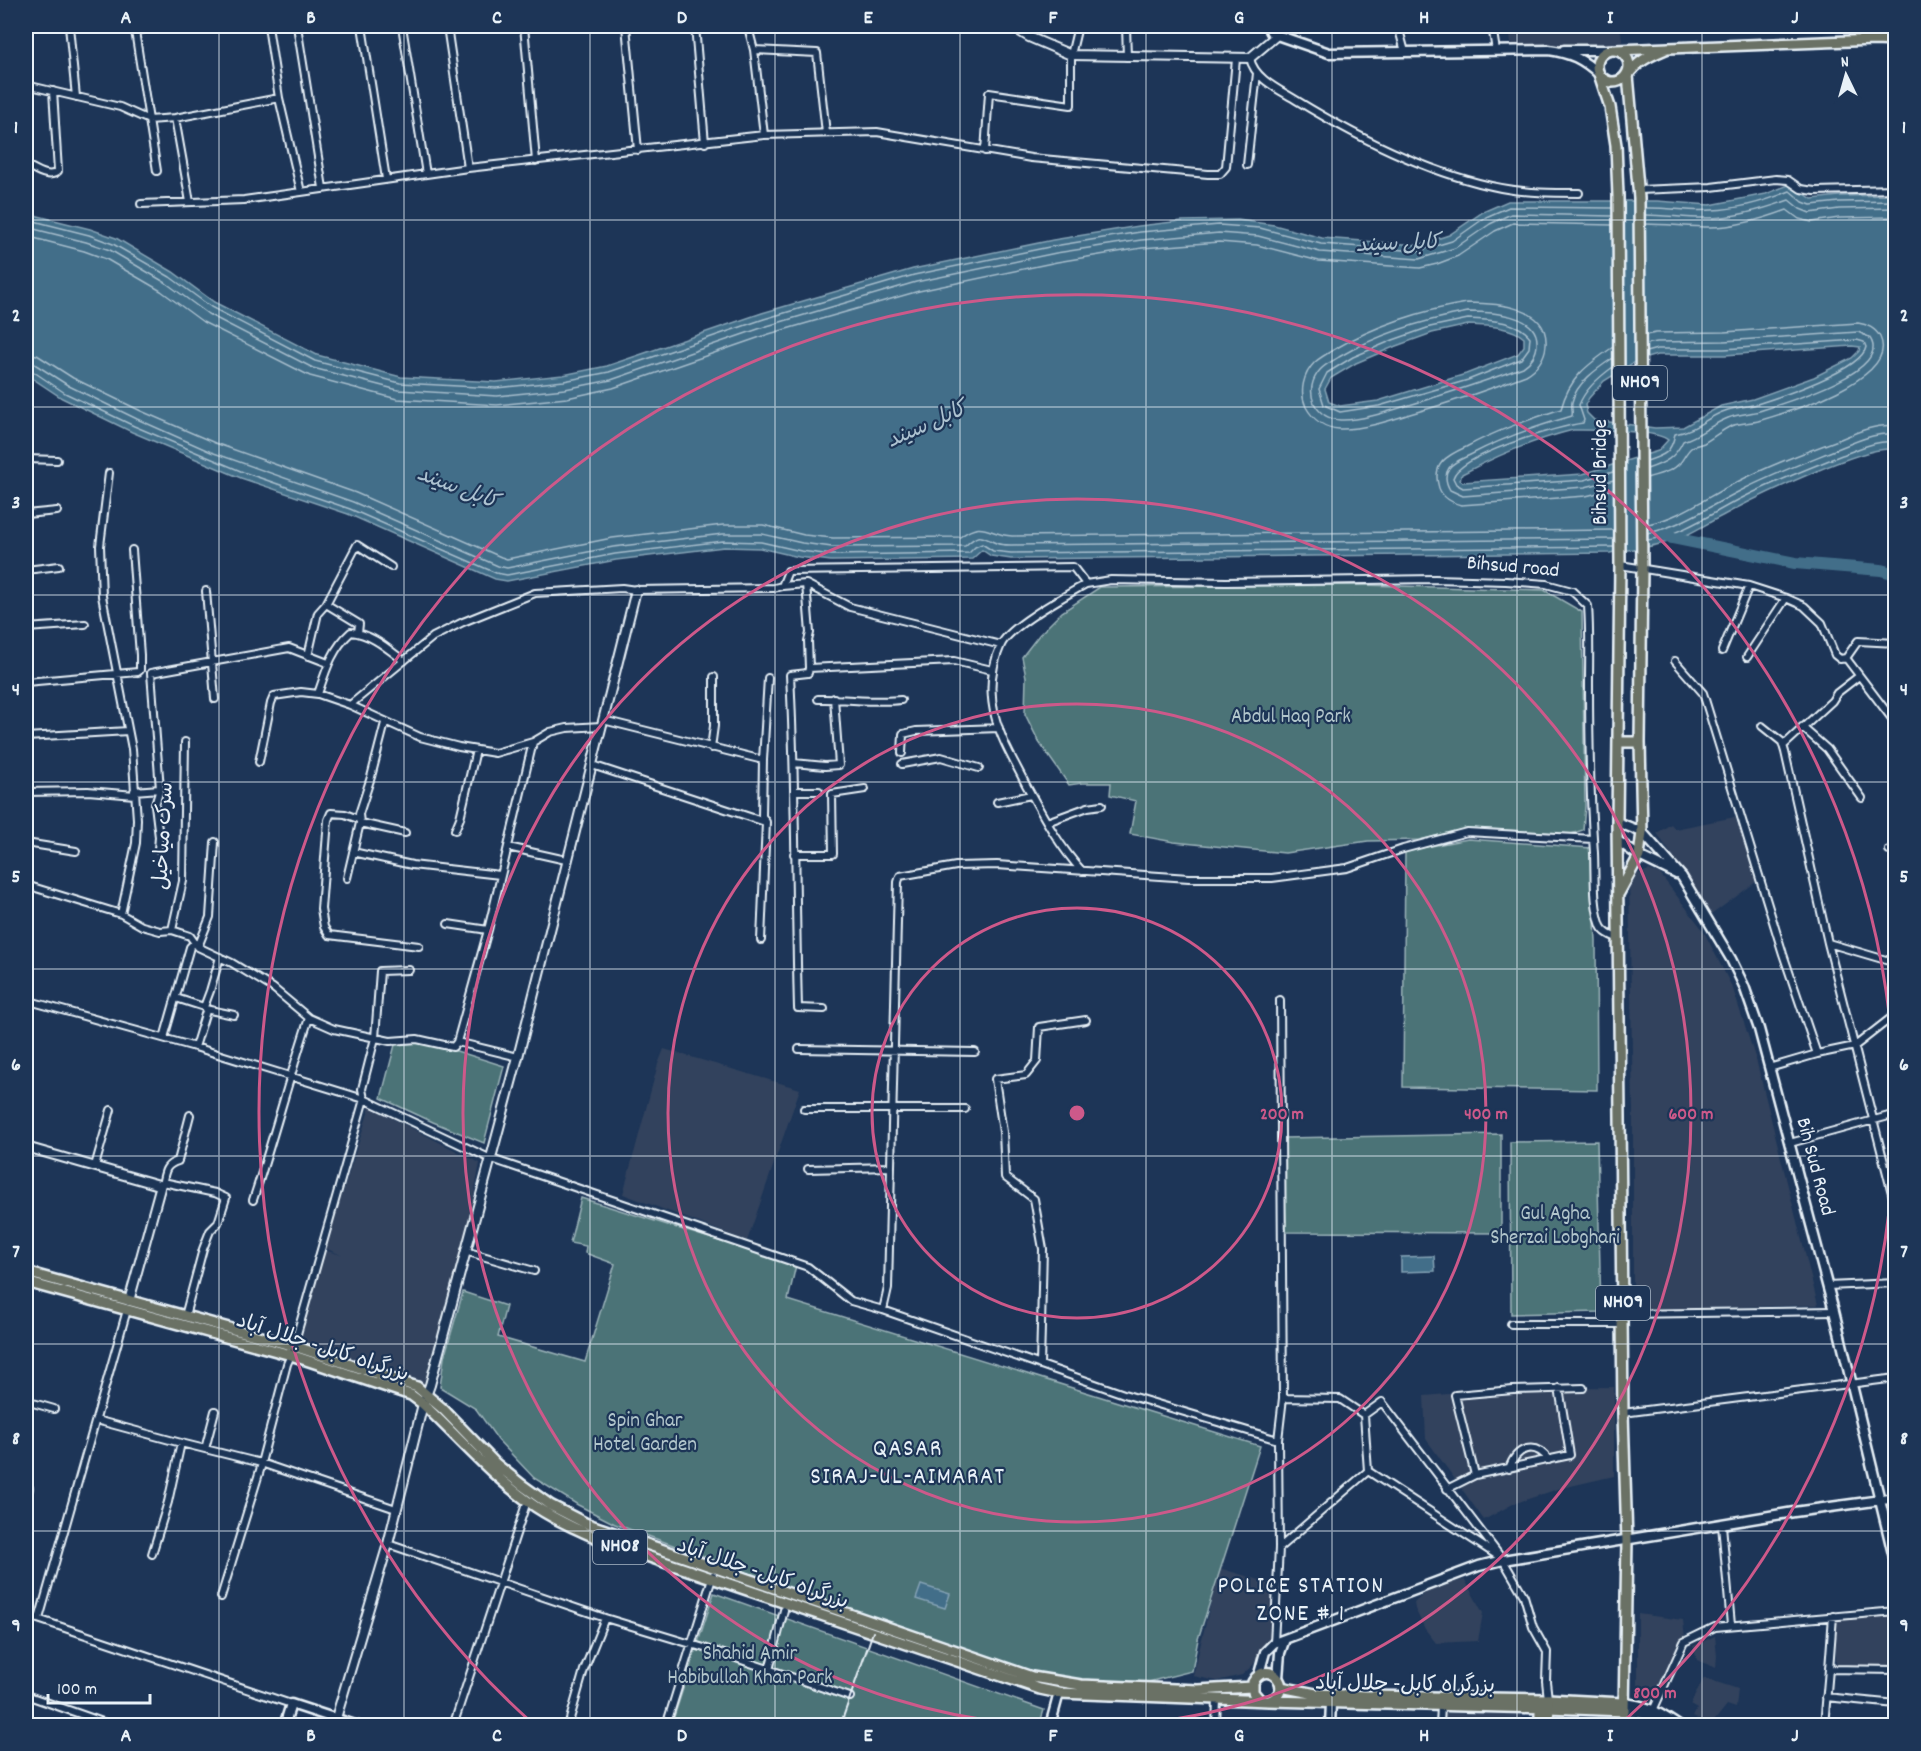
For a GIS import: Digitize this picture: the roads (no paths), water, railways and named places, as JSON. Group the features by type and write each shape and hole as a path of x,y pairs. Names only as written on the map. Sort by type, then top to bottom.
{"main road":[{"path":"1268,26 1271,32 1277,35 1329,53 1613,50 1852,40 1896,41"},
{"path":"1549,51 1567,53 1579,58 1606,81 1616,82 1628,75 1635,65 1645,58 1668,48"},
{"path":"1599,74 1598,59 1613,50"},
{"name":"NH09","path":"1613,50 1621,52 1630,64 1628,75 1639,194 1642,568 1640,742 1642,832 1639,856 1618,896"},
{"name":"Bihsud Bridge","path":"1599,74 1611,116 1616,145 1620,565"},
{"name":"NH09","path":"1620,565 1617,822 1623,1413 1627,1541 1624,1707"},
{"path":"1618,742 1640,742"},
{"name":"Bih Sud Road","path":"1617,822 1642,832 1682,877 1726,950 1744,986 1790,1143 1834,1311 1896,1566"},
{"path":"1618,841 1639,856 1682,877"},
{"name":"بزرگراه کابل- جلال آباد","path":"26,1272 128,1306 185,1316 293,1351 399,1390 423,1404 490,1471 537,1507 582,1532 611,1544 713,1573 1049,1681 1082,1685 1198,1690 1252,1687"},
{"name":"بزرگراه کابل- جلال آباد","path":"26,1282 128,1306 403,1381 426,1394 496,1464 550,1505 585,1523 713,1573 1040,1689 1059,1693 1259,1699"},
{"path":"1285,1639 1280,1653 1277,1696 1269,1701 1259,1699 1252,1692 1253,1682 1259,1674 1265,1652 1274,1643 1479,1566 1503,1560 1722,1524 1896,1498"},
{"path":"1259,1674 1269,1673 1279,1682 1316,1694 1624,1707 1652,1712 1680,1725"},
{"path":"1050,1725 1059,1693"},
{"name":"بزرگراه کابل- جلال آباد","path":"1269,1701 1440,1705 1544,1704"},
{"path":"1330,1725 1331,1703"},
{"path":"284,1725 291,1704 335,1722 358,1725"},
{"path":"1540,1725 1544,1704"},
{"path":"1544,1704 1549,1725"},
{"path":"1652,1712 1667,1725"}],"street":[{"path":"69,26 76,97"},
{"path":"157,171 135,28 159,26"},
{"path":"268,26 279,98 301,192"},
{"path":"297,26 323,188"},
{"path":"362,26 386,178"},
{"path":"402,26 426,174"},
{"path":"447,26 468,168"},
{"path":"524,26 536,161"},
{"path":"626,26 638,150"},
{"path":"694,26 705,143"},
{"path":"749,26 764,135"},
{"path":"1011,26 1029,37 1071,55 1127,57 1250,58 1277,35"},
{"path":"985,152 989,93 1071,105 1071,55 1078,26"},
{"path":"1126,26 1127,57"},
{"path":"1398,26 1406,52"},
{"path":"1492,26 1496,51"},
{"path":"754,50 817,53 826,133"},
{"path":"1250,58 1251,65 1257,73 1269,83 1336,124 1403,157 1469,180 1501,188 1540,193 1579,193"},
{"path":"141,204 243,200 468,168 764,135 826,133 877,132 1031,158 1220,174 1226,167 1236,59"},
{"path":"1247,165 1257,73"},
{"path":"26,85 120,107 149,120 175,118 279,98"},
{"path":"26,165 50,176 58,171 53,91"},
{"path":"175,118 190,202"},
{"path":"1639,194 1776,179 1788,180 1801,189 1815,191 1896,189"},
{"path":"26,459 57,460"},
{"path":"109,472 100,546 102,596 132,748 137,819 136,843 121,914"},
{"path":"26,514 57,511"},
{"path":"308,656 318,613 326,604 357,545 391,567"},
{"path":"26,682 116,675 140,670 132,550"},
{"path":"1620,565 1749,586 1786,598 1803,606 1822,623 1835,655 1840,659 1846,658 1858,641 1896,643"},
{"path":"26,570 59,566"},
{"path":"782,586 788,572 1073,567 1086,584 1045,606 1005,638 992,670 994,715 1005,745 1065,853 1082,872"},
{"name":"Bihsud road","path":"1086,584 1111,580 1226,582 1435,579 1546,584 1572,591 1588,606 1593,839 1598,903 1602,926 1606,933 1619,939"},
{"path":"806,584 810,633 809,668 808,672 790,675 794,763 798,1008 824,1009"},
{"path":"350,705 433,637 535,593 622,588 636,591 774,588 806,584 850,607 1001,645"},
{"path":"1722,651 1749,586"},
{"path":"206,591 215,699"},
{"path":"335,1722 388,1544 423,1404 518,1057 566,860 636,591"},
{"path":"1747,657 1786,598"},
{"path":"326,604 359,624 358,633"},
{"path":"26,628 85,624"},
{"path":"318,694 328,663 351,632 382,644 404,661"},
{"path":"158,849 159,837 155,805 159,789 152,673 289,648 328,663"},
{"path":"1846,658 1896,724"},
{"path":"809,668 954,661 992,670"},
{"path":"1675,662 1703,693 1783,954 1817,1054"},
{"path":"1783,746 1832,701 1837,693 1859,676"},
{"path":"711,748 714,726 714,677"},
{"path":"761,940 766,822 762,816 763,760 768,678"},
{"path":"259,762 274,696 301,692 318,694 350,705 385,723 420,737 495,753 533,742 550,732 602,723 763,760"},
{"path":"794,763 839,765 834,698"},
{"path":"818,699 834,698 875,702 901,700"},
{"path":"347,878 359,821 385,723"},
{"path":"1762,726 1782,742 1828,943 1896,1209"},
{"path":"1802,727 1827,749 1862,798"},
{"path":"902,753 903,734 916,731 999,728"},
{"path":"26,737 128,731"},
{"name":"سرک میاخیل","path":"172,930 183,881 185,742"},
{"path":"26,885 121,914 142,926 160,931 172,930 190,936 196,945 273,988 309,1018 334,1029 390,1041 417,1039 453,1047 457,1042 488,930 533,742"},
{"path":"455,830 476,750"},
{"path":"902,764 941,757 979,768"},
{"path":"592,765 766,822"},
{"path":"26,792 134,793 159,789"},
{"path":"794,854 833,854 832,794 866,789"},
{"path":"794,791 819,791"},
{"path":"997,802 1032,795"},
{"path":"1047,822 1088,807 1102,805"},
{"path":"405,833 359,821 345,814 331,813 328,820 321,909 324,927 329,935 419,946"},
{"path":"883,1310 888,1288 898,882 900,876 956,866 996,865 1189,878 1272,878 1347,868 1403,849 1467,832 1593,839"},
{"path":"196,945 210,917 215,842"},
{"path":"26,843 76,851"},
{"path":"1889,850 1896,844"},
{"path":"508,848 566,860"},
{"path":"353,852 412,865 500,874"},
{"path":"448,924 488,930"},
{"path":"1828,943 1896,963"},
{"path":"164,1038 190,946 196,945"},
{"path":"195,1047 220,957"},
{"path":"221,1597 261,1467 287,1364 293,1351 364,1099 362,1089 375,1038 380,971 409,970"},
{"path":"176,998 234,1015"},
{"path":"26,1000 195,1047 364,1099 489,1158 808,1267 851,1301 1125,1394 1278,1440"},
{"path":"1274,1643 1279,1548 1278,1440 1283,1398 1280,1000"},
{"path":"1769,1068 1855,1046 1896,1014"},
{"path":"253,1200 309,1018"},
{"path":"1040,1365 1043,1249 1034,1199 1005,1177 1003,1132 995,1078 1026,1075 1037,1061 1039,1027 1086,1020"},
{"path":"457,1042 518,1057"},
{"path":"799,1049 975,1052"},
{"path":"804,1109 965,1109"},
{"path":"95,1166 111,1110"},
{"path":"1790,1143 1896,1114"},
{"path":"39,1619 165,1170 178,1161 190,1115"},
{"path":"26,1147 162,1185 215,1193 226,1198 218,1223 210,1231 203,1249 185,1316"},
{"path":"808,1168 891,1167"},
{"path":"465,1251 534,1271"},
{"path":"1827,1287 1896,1283"},
{"path":"1511,1324 1834,1311"},
{"path":"1623,1413 1896,1378"},
{"path":"1447,1489 1475,1475 1570,1455 1559,1388"},
{"path":"1475,1475 1455,1395 1583,1388"},
{"path":"1283,1398 1340,1399 1364,1415"},
{"path":"26,1401 54,1409"},
{"path":"1364,1415 1382,1402 1503,1560 1524,1596 1533,1627 1547,1652 1544,1704"},
{"path":"205,1449 215,1411"},
{"path":"1364,1415 1368,1471"},
{"path":"96,1420 261,1462 396,1509"},
{"path":"152,1554 168,1502 181,1443"},
{"path":"1509,1469 1516,1453 1524,1449 1539,1450 1549,1460"},
{"path":"1279,1548 1368,1471"},
{"path":"1368,1471 1503,1560"},
{"path":"26,1485 29,1488 26,1501"},
{"path":"453,1725 525,1507"},
{"path":"1722,1524 1731,1626"},
{"path":"388,1544 605,1618 691,1643 850,1697"},
{"path":"666,1725 713,1573"},
{"path":"768,1670 784,1610"},
{"path":"1652,1712 1684,1642 1715,1627 1896,1611"},
{"path":"26,1615 291,1704"},
{"path":"1824,1725 1833,1616"},
{"path":"568,1725 584,1670 605,1618"},
{"path":"1829,1668 1896,1670"},
{"path":"26,1695 114,1725"},
{"path":"1826,1697 1896,1704"},
{"path":"1216,1725 1217,1699"},
{"path":"1440,1705 1440,1725"}],"water":[{"name":"کابل سيند","path":"1791,184 1812,199 1895,195 1895,450 1862,454 1837,463 1757,498 1669,542 1610,553 1011,559 991,556 982,550 972,559 831,561 799,557 760,548 724,547 616,560 507,581 495,579 348,514 241,478 132,432 62,398 26,374 26,213 116,238 173,272 214,302 317,355 401,377 496,382 563,375 607,366 762,313 913,269 1053,240 1139,226 1182,221 1238,220 1274,225 1322,238 1418,245 1449,235 1483,212 1508,201 1657,201 1710,205 1766,194","holes":["1468,325 1498,327 1513,331 1524,338 1524,346 1518,354 1466,374 1378,401 1340,406 1329,402 1325,389 1331,378 1356,363 1432,333","1860,347 1852,358 1814,377 1753,399 1721,406 1683,427 1655,428 1594,420 1587,413 1585,405 1604,381 1636,361 1657,355 1725,355","1573,430 1624,431 1661,436 1668,440 1658,451 1583,474 1463,482 1460,480 1462,474 1489,461 1530,443"]},
{"path":"1434,1256 1435,1271 1401,1272 1401,1257"},
{"path":"921,1585 950,1594 945,1608 916,1599"}],"waterway":[{"path":"1663,536 1795,563 1881,570 1896,574"}],"railway":[{"path":"840,1726 873,1632"}],"district":[{"name":"QASAR SIRAJ-UL-AIMARAT","path":"908,1464"},
{"name":"POLICE STATION ZONE # 1","path":"1301,1601"}],"park label":[{"name":"Abdul Haq Park","path":"1291,718"},
{"name":"Gul Agha Sherzai Lobghari","path":"1555,1227"},
{"name":"Spin Ghar Hotel Garden","path":"645,1434"},
{"name":"Shahid Amir Habibullah Khan Park","path":"750,1667"}]}
